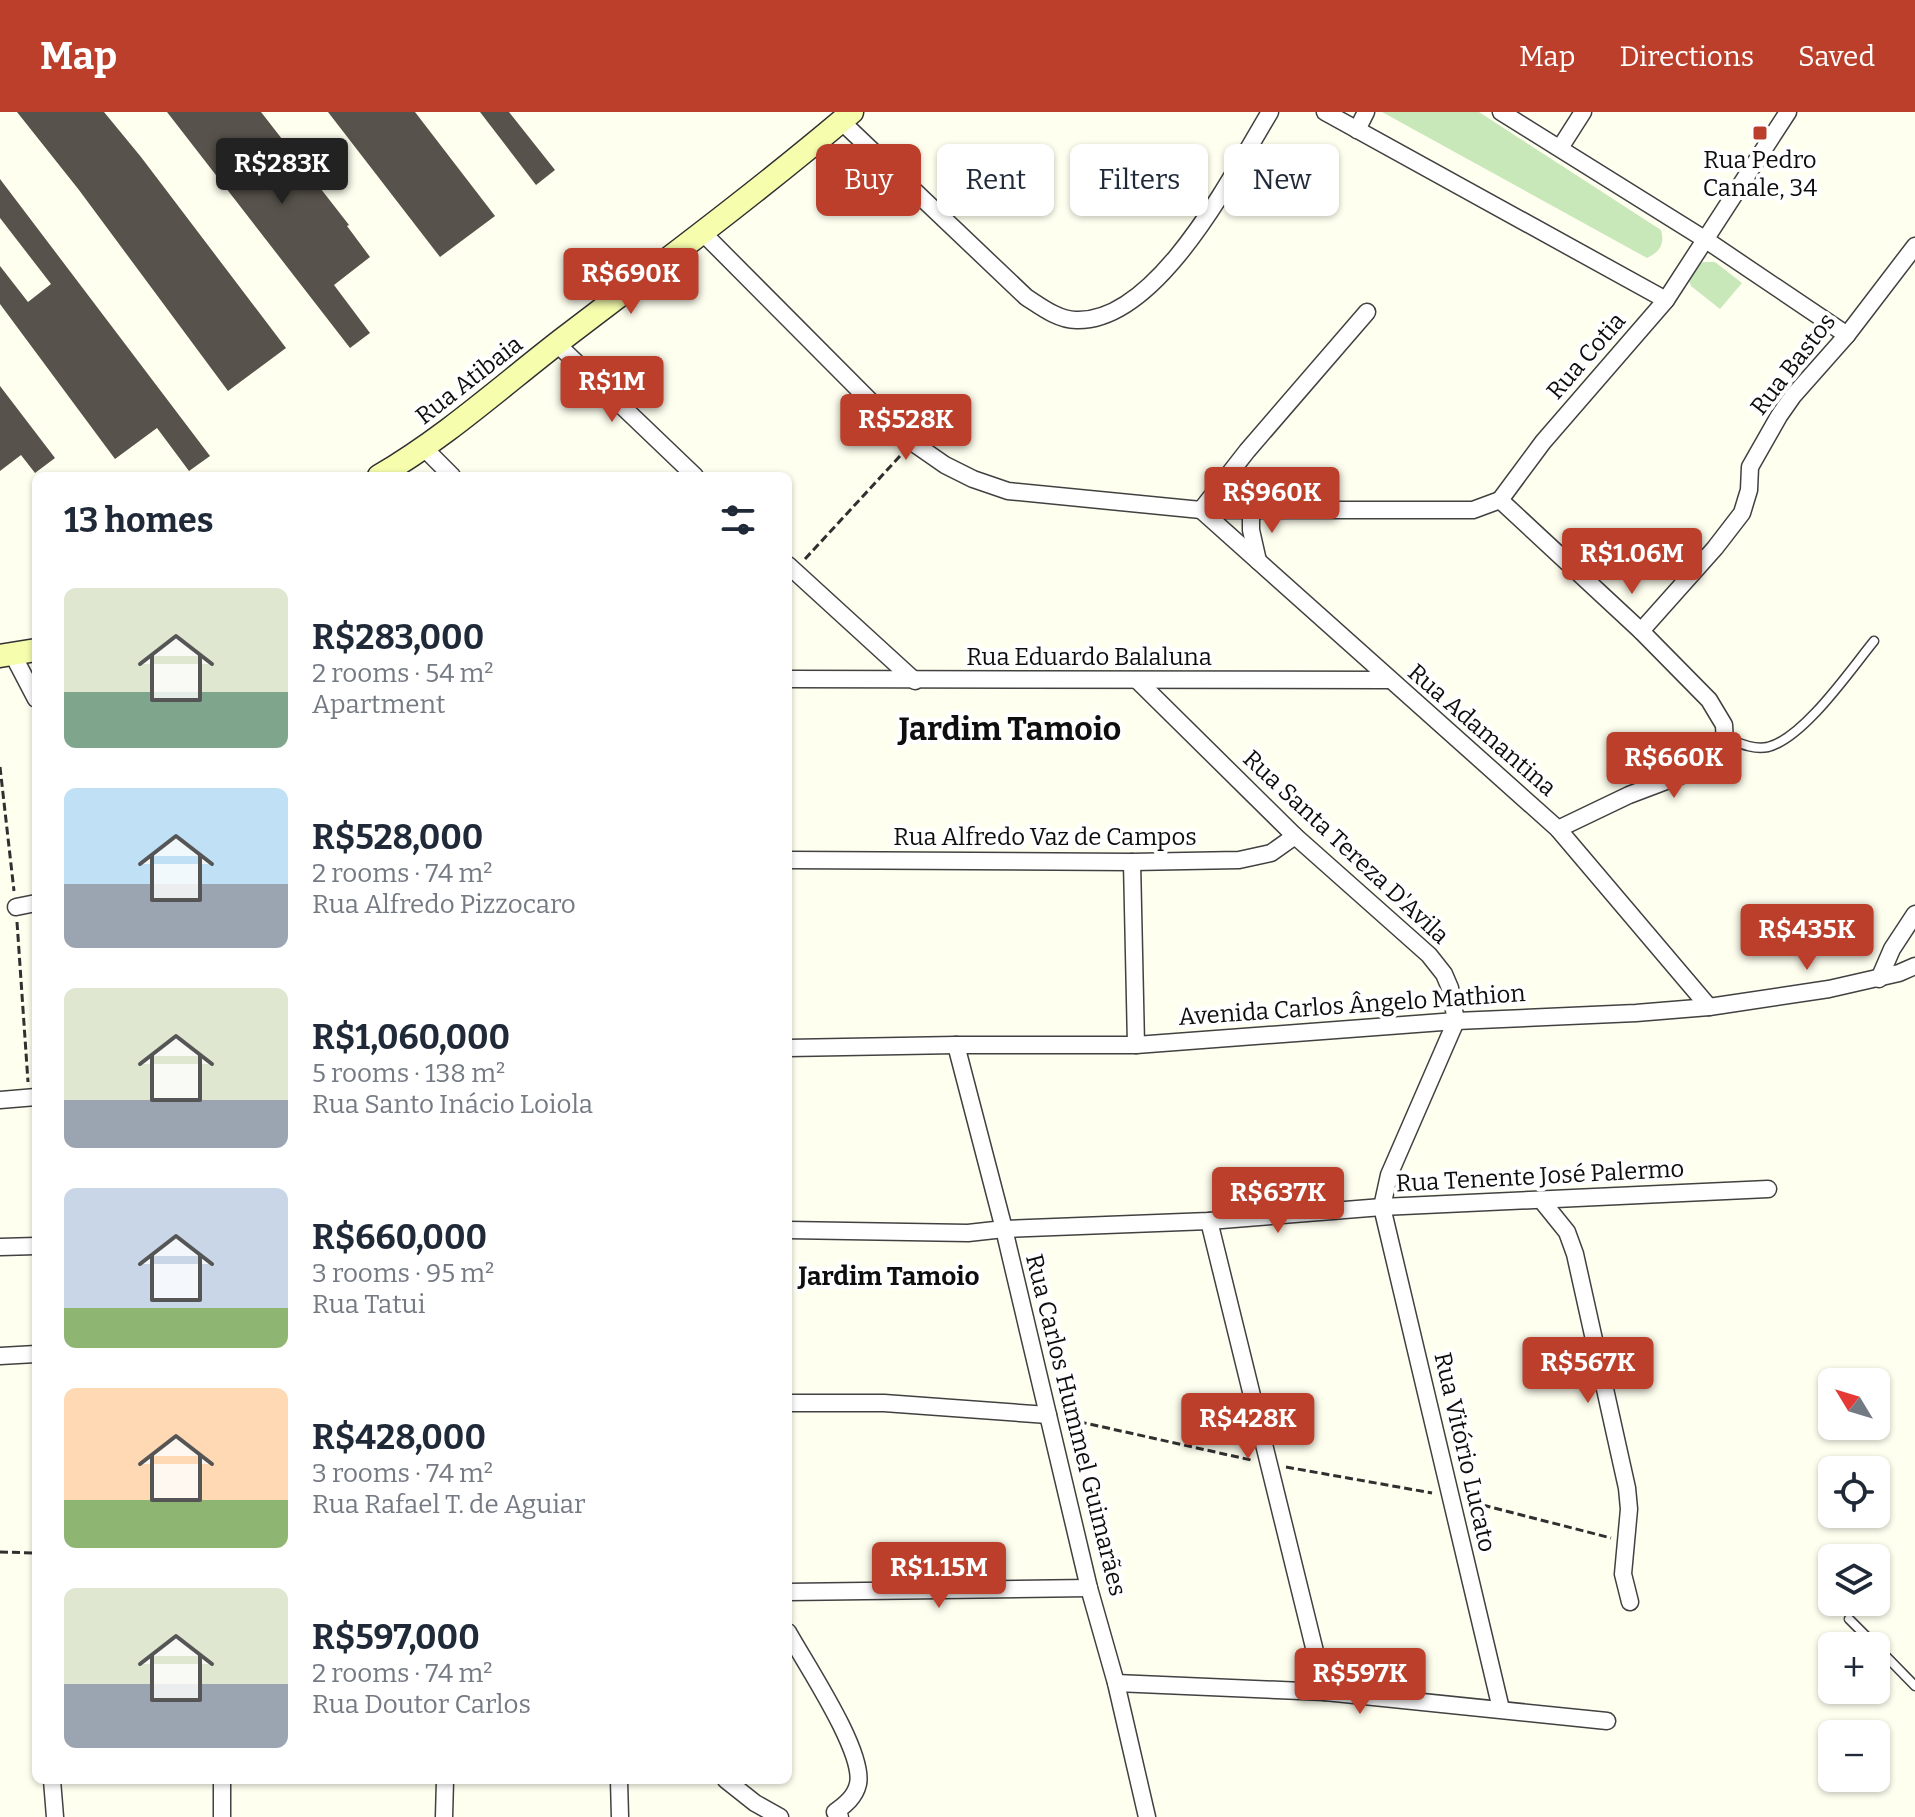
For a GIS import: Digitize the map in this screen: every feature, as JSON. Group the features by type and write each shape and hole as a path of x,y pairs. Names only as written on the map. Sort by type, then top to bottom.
{"main road":[{"name":"Rua Atibaia","path":"385,472 424,448 703,233 846,116"},
{"path":"6,655 32,651"}],"street":[{"path":"846,116 1026,297 1058,316 1075,321 1109,315 1142,292 1185,249 1270,112"},
{"path":"1325,112 1666,300"},
{"path":"1357,130 1366,112"},
{"path":"1501,112 1706,240 1847,335"},
{"path":"1560,148 1583,112"},
{"name":"Rua Cotia","path":"1500,500 1543,442 1666,300 1788,112"},
{"path":"703,233 909,440 945,465 1008,491 1201,510 1251,511 1473,510 1500,500 1641,631 1709,700 1725,731 1721,752 1703,767 1629,795 1558,829"},
{"name":"Rua Bastos","path":"1641,631 1742,513 1749,490 1748,471 1793,396 1847,335 1915,246"},
{"path":"1201,510 1247,451 1367,312"},
{"path":"557,344 691,472"},
{"path":"424,448 448,472"},
{"name":"Rua Adamantina","path":"1201,510 1558,829 1709,1007"},
{"path":"1251,511 1251,530 1259,563"},
{"path":"792,569 915,681"},
{"path":"6,655 32,693"},
{"name":"Rua Eduardo Balaluna","path":"792,679 1389,680"},
{"name":"Rua Santa Tereza D'Avila","path":"1138,681 1295,836 1429,955 1444,974 1450,988 1456,1021"},
{"name":"Rua Alfredo Vaz de Campos","path":"792,860 1239,860 1271,853 1295,836"},
{"path":"1132,862 1136,1045"},
{"path":"16,907 32,904"},
{"path":"1879,979 1892,949 1915,914"},
{"name":"Avenida Carlos Ângelo Mathion","path":"792,1048 1136,1045 1456,1021 1709,1007 1879,979 1915,966"},
{"path":"1382,1207 1389,1175 1456,1021"},
{"name":"Rua Carlos Hummel Guimarães","path":"956,1045 1004,1229 1147,1817"},
{"path":"0,1100 32,1097"},
{"name":"Rua Tenente José Palermo","path":"792,1230 968,1233 1209,1221 1382,1207 1768,1189"},
{"path":"1542,1201 1567,1232 1575,1254 1627,1488 1629,1509 1623,1574 1630,1602"},
{"name":"Rua Vitório Lucato","path":"1382,1207 1501,1709"},
{"path":"1209,1221 1325,1692"},
{"path":"0,1247 32,1246"},
{"path":"0,1356 32,1354"},
{"path":"792,1403 884,1403 1048,1415"},
{"path":"792,1592 1089,1588"},
{"path":"792,1639 852,1745 858,1768 858,1785 849,1801 834,1815"},
{"path":"1116,1683 1325,1692 1607,1721"},
{"path":"52,1784 55,1817"},
{"path":"222,1784 222,1817"},
{"path":"444,1817 445,1784"},
{"path":"619,1784 620,1817"},
{"path":"731,1784 780,1817"}],"lane":[{"path":"1725,731 1749,747 1768,747 1789,737 1829,698 1874,641"},
{"path":"1849,1619 1862,1632"},
{"path":"1890,1660 1915,1686"}],"path":[{"path":"792,567 900,457"},
{"path":"0,767 32,1086"},
{"path":"1048,1415 1269,1464 1451,1497 1625,1541"},
{"path":"0,1552 32,1553"}],"green space":[{"path":"1382,112 1479,112 1661,230 1660,247 1647,258"},
{"path":"1703,262 1715,262 1742,283 1720,309 1691,286 1688,278 1692,270"}],"building":[{"path":"17,112 104,112 286,348 228,391 79,190"},
{"path":"167,112 261,112 349,225 370,257 334,285 370,333 350,348"},
{"path":"328,112 415,112 495,216 440,257"},
{"path":"480,112 509,112 555,170 536,185"},
{"path":"0,179 210,456 189,471 157,428 115,459 0,304 0,266 28,302 51,284 0,218"},
{"path":"0,386 55,458 34,472 21,455 0,471"}],"place":[{"name":"Rua Pedro Canale, 34","path":"1760,133"}],"district":[{"name":"Jardim Tamoio","path":"1010,729"},
{"name":"Jardim Tamoio","path":"889,1276"}]}
